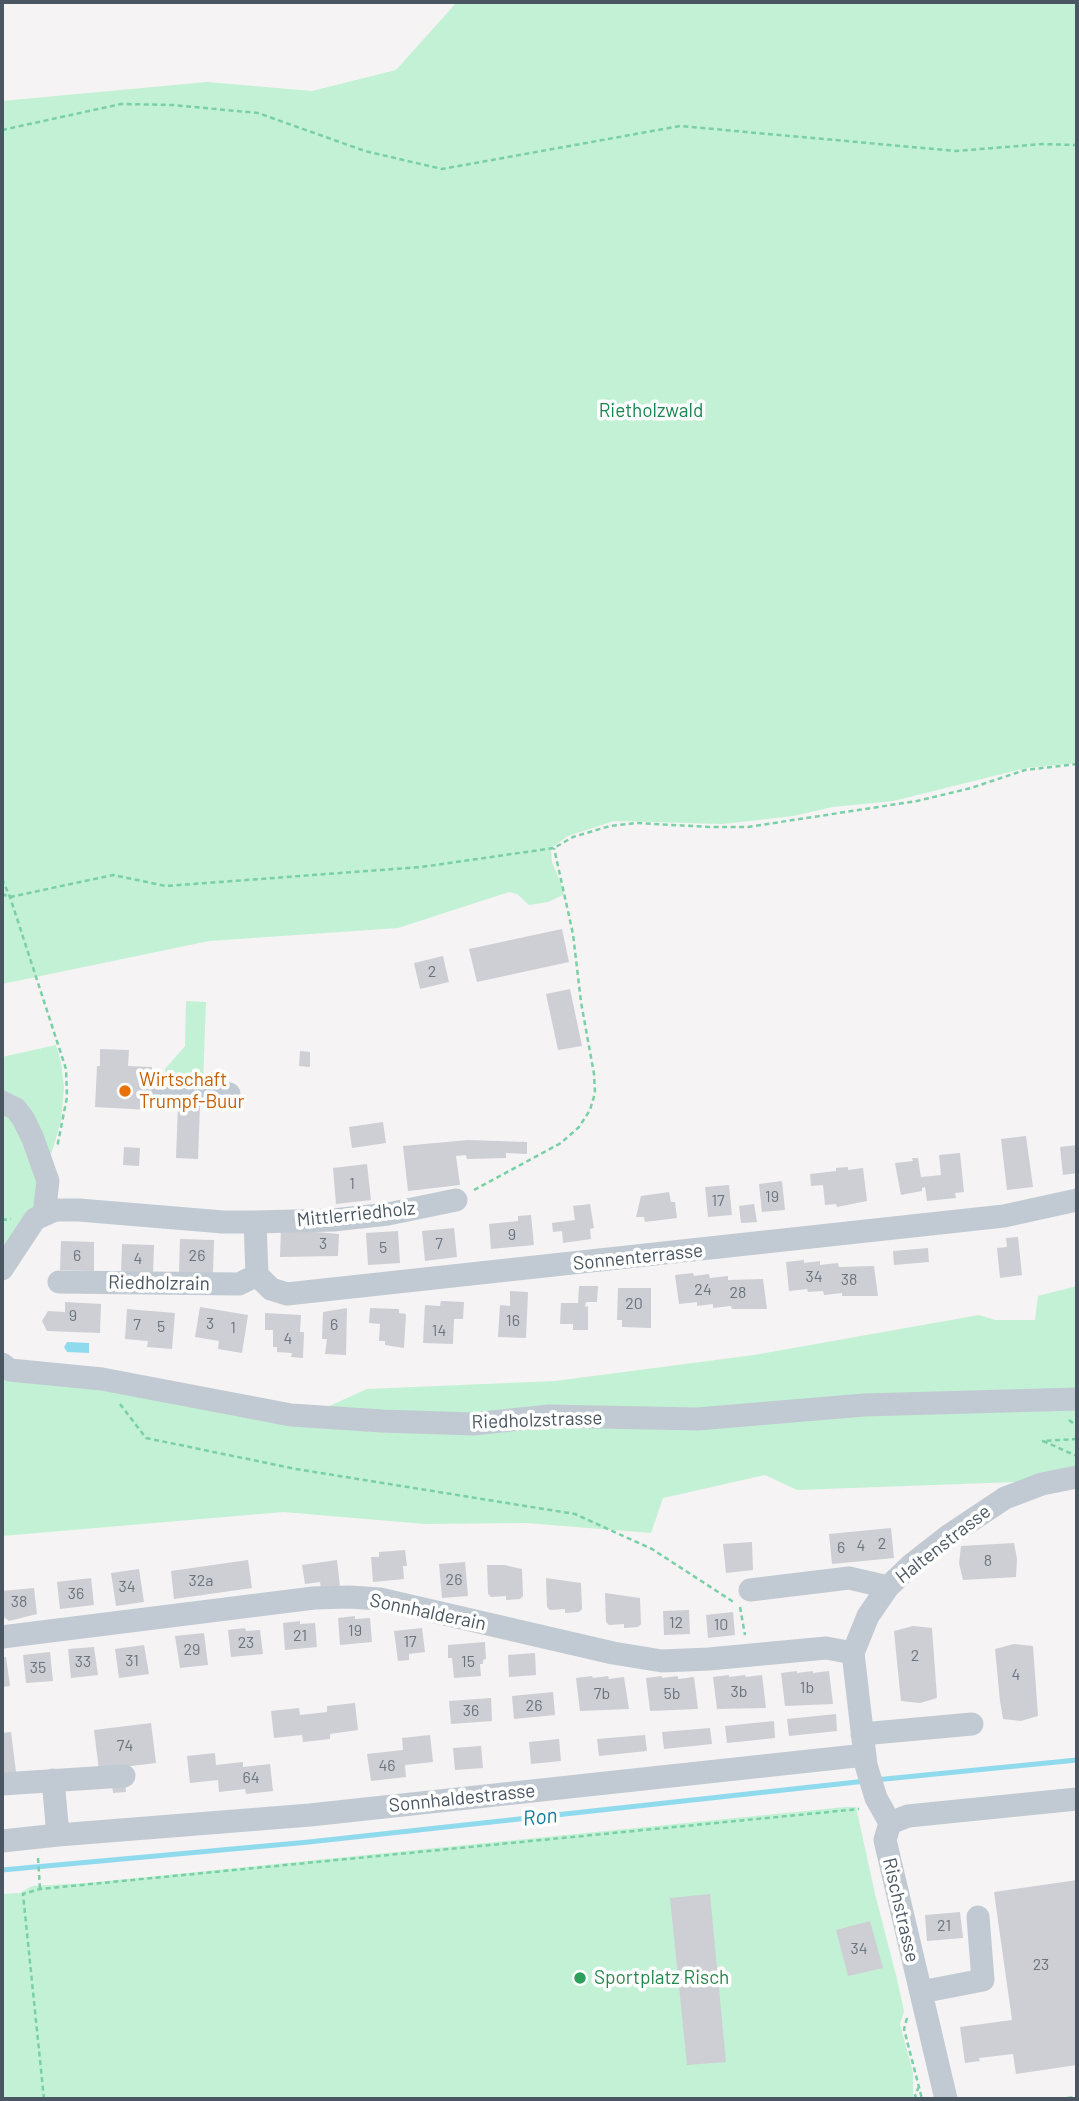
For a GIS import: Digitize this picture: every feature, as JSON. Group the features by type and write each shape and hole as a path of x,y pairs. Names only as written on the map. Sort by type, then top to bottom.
{"street":[{"path":"157,1092 229,1094"},
{"path":"2,1102 16,1109 24,1120 48,1181 44,1214"},
{"name":"Mittlerriedholz","path":"256,1222 332,1220 388,1214 456,1200"},
{"name":"Sonnenterrasse","path":"257,1275 271,1290 287,1294 1004,1216 1077,1200"},
{"path":"2,1269 27,1228 44,1214 55,1210 79,1210 223,1222 256,1222 257,1275"},
{"name":"Riedholzrain","path":"59,1282 239,1284 257,1275"},
{"name":"Riedholzstrasse","path":"2,1364 10,1370 102,1379 291,1415 473,1424 549,1416 697,1419 864,1405 1077,1399"},
{"name":"Haltenstrasse","path":"890,1823 871,1803 853,1653 868,1616 888,1587 911,1565 948,1536 1005,1498 1042,1484 1077,1477"},
{"path":"750,1590 849,1578 888,1587"},
{"name":"Sonnhalderain","path":"2,1637 314,1598 349,1597 380,1599 617,1654 662,1661 826,1648 853,1653"},
{"name":"Sonnhaldestrasse","path":"2,1841 310,1815 864,1751 972,1724"},
{"path":"2,1784 124,1776"},
{"path":"47,1836 53,1780"},
{"path":"890,1823 908,1816 1077,1799"},
{"name":"Rischstrasse","path":"890,1823 885,1840 916,2003 946,2099"},
{"path":"916,2003 983,1980 978,1917"}],"path":[{"path":"2,130 121,104 173,105 258,113 365,151 442,169 680,126 956,151 1042,144 1077,145"},
{"path":"2,894 10,897 113,875 166,886 421,867 554,848 573,837 610,826 637,822 748,827 917,801 971,788 1025,770 1077,764"},
{"path":"456,1200 561,1143 579,1127 590,1110 595,1093 569,907 554,848"},
{"path":"2,879 66,1069 68,1086 64,1122 48,1181"},
{"path":"102,1379 146,1438 296,1469 575,1514 652,1549 740,1606 748,1656"},
{"path":"1077,1439 1044,1441 1077,1456"},
{"path":"44,2099 23,1894 40,1889 707,1826 871,1803"},
{"path":"40,1889 47,1836"},
{"path":"916,2003 904,2029 922,2099"},
{"path":"916,2099 915,2094 919,2087"},
{"path":"1059,2099 1077,2097"}],"green space":[{"name":"Rietholzwald","path":"457,2 1077,2 1077,763 1026,768 893,801 833,807 793,816 723,824 614,821 568,836 551,848 552,862 564,891 563,895 548,902 529,905 517,894 509,892 398,928 209,941 2,984 2,101 207,82 312,91 396,70"},
{"path":"186,1001 206,1002 203,1084 180,1083 179,1077 166,1077 165,1069 185,1046"},
{"path":"56,1045 64,1087 61,1121 48,1165 2,1097 2,1057"},
{"path":"2,1108 6,1108 41,1177 37,1204 2,1256"},
{"path":"1077,1286 1077,1474 1016,1482 797,1490 765,1475 663,1498 651,1533 526,1523 425,1524 283,1512 2,1536 2,1380 52,1378 294,1422 367,1389 555,1381 754,1355 979,1315 995,1320 1035,1320 1038,1296"},
{"path":"856,1807 897,1979 904,2011 900,2024 913,2073 913,2099 2,2099 2,1894 20,1893 32,1886 87,1883"}],"water":[{"path":"67,1342 89,1343 89,1353 67,1352 64,1347"}],"building":[{"path":"562,929 569,962 477,982 469,949"},
{"path":"443,956 449,982 420,989 414,963"},
{"path":"570,989 582,1046 558,1050 546,994"},
{"path":"100,1049 129,1050 128,1066 152,1067 150,1110 95,1107"},
{"path":"300,1051 310,1052 310,1067 299,1066"},
{"path":"178,1104 200,1105 198,1159 176,1158"},
{"path":"383,1122 386,1143 352,1148 349,1127"},
{"path":"1026,1136 1033,1187 1007,1190 1001,1139"},
{"path":"468,1140 527,1142 527,1154 506,1153 506,1158 467,1159 466,1155 456,1156 460,1185 408,1191 403,1146"},
{"path":"1077,1145 1077,1173 1063,1175 1060,1147"},
{"path":"124,1147 140,1148 139,1166 123,1165"},
{"path":"960,1153 964,1192 955,1193 956,1198 927,1201 925,1187 922,1191 901,1195 895,1163 918,1158 921,1177 941,1175 939,1155"},
{"path":"367,1164 371,1200 336,1204 333,1168"},
{"path":"848,1167 848,1170 863,1168 867,1201 837,1207 836,1204 825,1205 823,1185 811,1186 810,1174"},
{"path":"782,1181 785,1210 762,1212 759,1184"},
{"path":"729,1185 732,1215 708,1217 705,1187"},
{"path":"669,1192 671,1202 675,1202 677,1218 645,1222 644,1217 636,1217 641,1196"},
{"path":"590,1204 594,1228 590,1229 591,1239 563,1243 562,1231 553,1232 552,1223 575,1220 573,1206"},
{"path":"754,1204 757,1222 741,1223 739,1206"},
{"path":"531,1215 534,1245 491,1249 489,1224 518,1221 518,1216"},
{"path":"454,1228 457,1257 425,1261 422,1231"},
{"path":"281,1229 339,1234 338,1256 280,1257"},
{"path":"398,1231 400,1263 368,1265 366,1233"},
{"path":"1018,1237 1022,1275 1000,1278 997,1248 1007,1247 1006,1238"},
{"path":"180,1239 214,1240 213,1273 179,1272"},
{"path":"61,1241 94,1242 94,1271 60,1270"},
{"path":"122,1244 154,1245 153,1275 121,1274"},
{"path":"928,1248 929,1262 894,1265 893,1251"},
{"path":"804,1260 804,1263 820,1261 820,1265 838,1263 839,1267 874,1266 878,1296 842,1296 842,1293 824,1295 823,1291 808,1292 807,1289 789,1291 786,1262"},
{"path":"693,1273 694,1276 709,1274 710,1278 728,1276 728,1280 763,1279 767,1309 732,1309 731,1306 713,1308 713,1304 697,1306 697,1302 679,1304 675,1275"},
{"path":"579,1286 598,1286 597,1302 586,1302 588,1330 573,1330 573,1324 560,1324 561,1303 578,1303"},
{"path":"618,1288 651,1288 651,1328 622,1327 622,1320 617,1320"},
{"path":"510,1291 528,1292 526,1338 498,1337 500,1305 510,1306"},
{"path":"441,1301 464,1302 463,1319 454,1319 453,1344 423,1343 425,1305 440,1306"},
{"path":"65,1302 101,1304 100,1333 47,1331 42,1321 48,1311 65,1312"},
{"path":"200,1307 248,1315 242,1353 218,1349 219,1341 195,1337"},
{"path":"347,1308 346,1355 325,1354 327,1339 322,1339 323,1312"},
{"path":"370,1308 399,1309 399,1313 406,1314 404,1348 385,1345 385,1341 379,1341 380,1324 369,1323"},
{"path":"127,1309 175,1313 172,1349 147,1347 148,1341 125,1339"},
{"path":"265,1313 301,1315 300,1332 304,1332 303,1358 291,1357 292,1353 277,1352 277,1347 273,1347 273,1330 265,1330"},
{"path":"891,1528 894,1558 832,1564 829,1534"},
{"path":"752,1542 753,1570 726,1573 723,1544"},
{"path":"1014,1543 1016,1577 963,1580 959,1563 961,1546"},
{"path":"405,1550 407,1566 403,1566 404,1579 373,1582 371,1557 379,1557 379,1552"},
{"path":"248,1560 252,1588 174,1599 171,1571"},
{"path":"337,1560 340,1587 321,1589 320,1582 305,1584 302,1565"},
{"path":"465,1562 468,1596 442,1598 439,1564"},
{"path":"487,1565 522,1569 523,1596 520,1599 506,1600 506,1596 491,1597 488,1594"},
{"path":"139,1569 144,1602 116,1606 111,1573"},
{"path":"91,1578 94,1605 60,1609 57,1582"},
{"path":"546,1578 581,1583 582,1609 579,1612 565,1613 565,1609 550,1610 547,1607"},
{"path":"34,1588 37,1614 9,1621 2,1616 2,1591"},
{"path":"605,1593 640,1598 641,1624 638,1627 624,1628 624,1624 609,1625 606,1622"},
{"path":"689,1610 690,1634 664,1635 663,1611"},
{"path":"733,1612 735,1635 708,1638 706,1615"},
{"path":"355,1616 355,1619 370,1618 372,1642 340,1645 338,1618"},
{"path":"300,1621 300,1624 315,1623 317,1647 285,1650 283,1623"},
{"path":"913,1626 932,1628 937,1698 920,1703 901,1701 894,1631"},
{"path":"245,1628 246,1631 260,1630 263,1654 231,1657 228,1630"},
{"path":"422,1628 425,1652 409,1654 409,1660 398,1661 394,1631"},
{"path":"204,1633 208,1665 180,1668 175,1636"},
{"path":"485,1642 486,1659 480,1664 481,1676 454,1678 452,1658 448,1658 448,1645"},
{"path":"1014,1644 1033,1646 1038,1716 1021,1721 1003,1719 995,1649"},
{"path":"144,1645 149,1674 119,1678 115,1649"},
{"path":"94,1647 98,1675 71,1678 68,1649"},
{"path":"50,1652 53,1681 26,1683 23,1655"},
{"path":"535,1653 536,1675 509,1677 508,1655"},
{"path":"6,1657 10,1686 2,1687 2,1658"},
{"path":"829,1671 833,1704 785,1706 781,1673"},
{"path":"762,1675 766,1708 717,1709 713,1677"},
{"path":"608,1676 609,1679 624,1677 629,1709 580,1711 576,1678"},
{"path":"678,1676 678,1679 694,1677 698,1709 650,1711 646,1678"},
{"path":"553,1692 555,1715 514,1719 512,1696"},
{"path":"491,1698 492,1721 451,1724 449,1701"},
{"path":"355,1703 358,1730 330,1734 330,1739 303,1742 302,1735 274,1738 271,1711 299,1708 300,1715 327,1712 327,1706"},
{"path":"836,1714 837,1731 789,1736 787,1719"},
{"path":"774,1721 775,1738 727,1743 725,1726"},
{"path":"151,1723 156,1763 99,1770 94,1730"},
{"path":"710,1728 712,1744 664,1749 662,1732"},
{"path":"11,1732 16,1772 2,1773 2,1733"},
{"path":"430,1735 433,1762 405,1765 406,1777 371,1781 367,1754 403,1750 402,1738"},
{"path":"645,1735 647,1751 599,1756 597,1739"},
{"path":"559,1739 561,1761 531,1764 529,1742"},
{"path":"481,1746 483,1768 455,1770 453,1748"},
{"path":"215,1753 216,1765 243,1762 243,1767 270,1764 273,1791 246,1794 245,1789 219,1792 218,1780 190,1783 187,1756"},
{"path":"125,1783 126,1792 113,1793 112,1784"},
{"path":"1077,1880 1077,2065 1016,2074 1013,2054 979,2058 980,2061 965,2063 960,2027 1012,2020 994,1892"},
{"path":"710,1894 726,2062 687,2065 670,1898"},
{"path":"960,1912 963,1938 927,1941 925,1915"},
{"path":"870,1921 883,1968 848,1976 836,1930"}],"waterway":[{"name":"Ron","path":"875,1780 1077,1760"},
{"name":"Ron","path":"2,1870 309,1842 866,1781"}],"place":[{"name":"Wirtschaft Trumpf-Buur","path":"125,1091"},
{"name":"Sportplatz Risch","path":"580,1978"}]}
